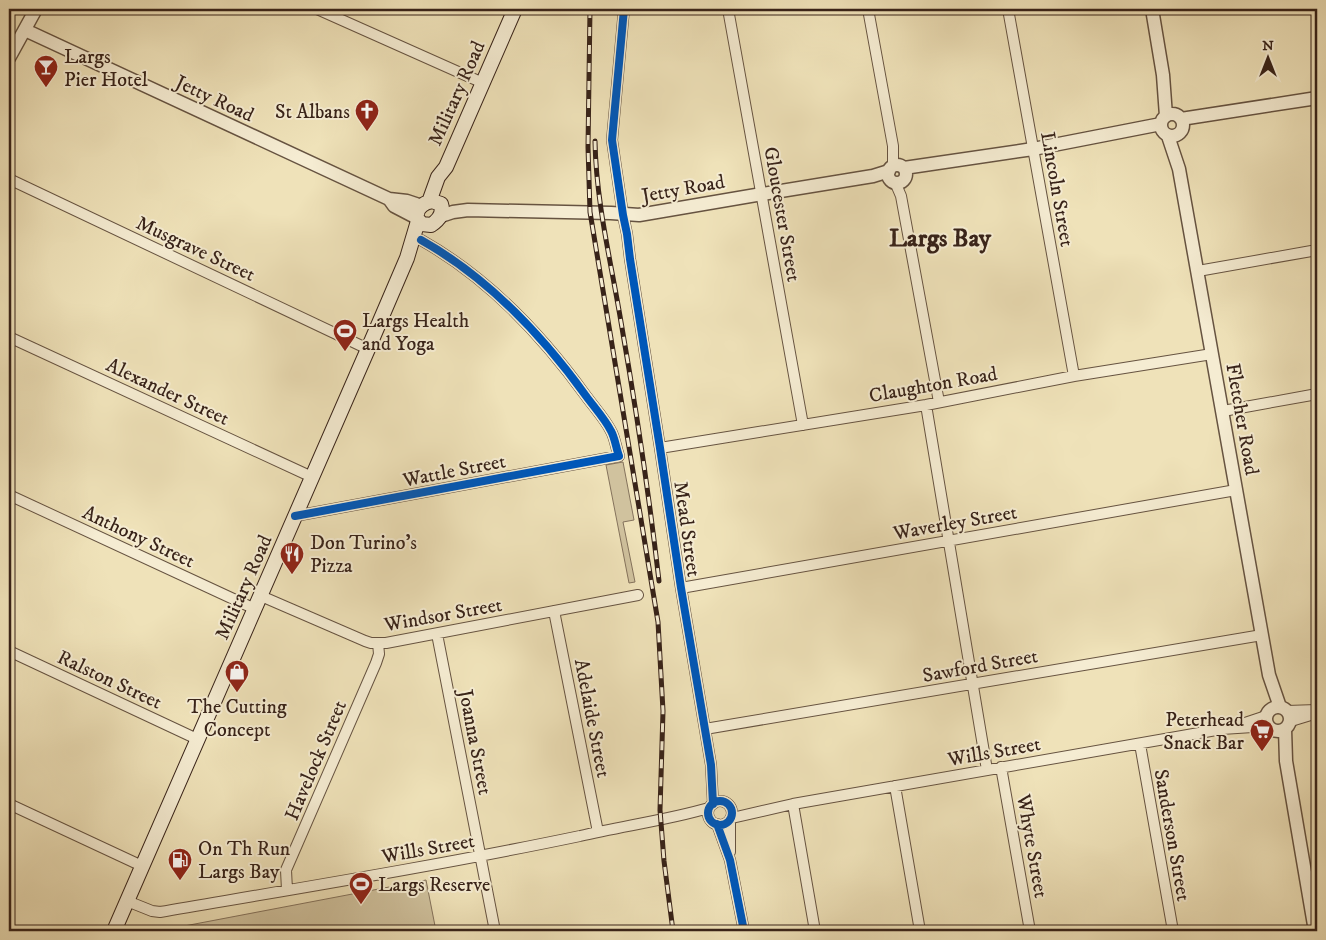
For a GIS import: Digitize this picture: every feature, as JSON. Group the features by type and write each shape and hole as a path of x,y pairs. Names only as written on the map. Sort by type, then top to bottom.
{"main road":[{"name":"Military Road","path":"407,258 421,240 446,167 515,9"},
{"name":"Military Road","path":"114,931 407,258 430,212"},
{"path":"124,931 127,901"}],"street":[{"path":"9,58 36,9"},
{"path":"317,9 483,83"},
{"name":"Mead Street","path":"624,9 612,140 623,214 622,234 630,259 681,588 711,765 723,810 730,860 744,931"},
{"name":"Gloucester Street","path":"728,9 803,425"},
{"path":"868,9 939,402"},
{"name":"Lincoln Street","path":"1008,9 1074,376"},
{"name":"Fletcher Road","path":"1152,9 1269,675 1313,898 1315,931"},
{"name":"Jetty Road","path":"25,30 389,199 394,206 430,212 468,210 611,212 639,216 762,194 873,176 898,174"},
{"path":"898,174 927,166 1124,131 1172,126 1221,114 1317,98"},
{"name":"Musgrave Street","path":"9,179 368,349"},
{"name":"Wattle Street","path":"295,516 619,456 611,430 576,382 530,327 482,283 436,248 421,240"},
{"path":"1198,271 1317,250"},
{"name":"Alexander Street","path":"9,337 312,477"},
{"name":"Claughton Road","path":"660,448 926,405 1074,376 1212,354"},
{"path":"1223,411 1317,394"},
{"path":"926,405 987,770"},
{"name":"Waverley Street","path":"681,588 1236,490"},
{"name":"Anthony Street","path":"9,495 255,609"},
{"name":"Windsor Street","path":"261,596 365,641 378,643 438,634 638,595"},
{"name":"Adelaide Street","path":"554,611 598,832"},
{"name":"Joanna Street","path":"438,634 495,931"},
{"name":"Sawford Street","path":"705,729 1262,635"},
{"name":"Havelock Street","path":"286,890 286,870 376,663 379,654 378,643"},
{"name":"Ralston Street","path":"9,651 198,739"},
{"name":"Wills Street","path":"127,901 152,912 160,912 481,857 677,817 723,810 772,808 1317,711"},
{"name":"Sanderson Street","path":"1140,744 1172,931"},
{"name":"Whyte Street","path":"1001,768 1030,931"},
{"path":"895,786 920,931"},
{"path":"9,804 142,866"},
{"path":"793,804 815,931"},
{"name":"Mead Street","path":"723,810 708,816 713,822 730,860"},
{"name":"Wills Street","path":"677,817 723,825 723,810"}],"shaded area":[{"path":"623,462 634,520 623,522 635,582 629,583 606,465"},
{"name":"Largs Reserve","path":"426,880 436,931 158,931"}],"railway":[{"path":"590,9 588,147 590,212 658,622 663,711 660,810 673,931"},
{"path":"595,141 601,209 637,419 659,581"}],"cycle path":[{"path":"624,9 612,140 681,588 711,765 713,804"},
{"path":"295,516 619,456 606,422 569,373 532,330 512,309 468,271 421,240"},
{"path":"720,801 728,805 732,813 728,821 720,825 712,821 708,813 712,805 720,801"},
{"path":"717,824 730,860 744,931"}],"place":[{"name":"Largs Pier Hotel","path":"46,88"},
{"name":"St Albans","path":"367,132"},
{"name":"Largs Health and Yoga","path":"345,352"},
{"name":"Don Turino's Pizza","path":"292,575"},
{"name":"The Cutting Concept","path":"237,693"},
{"name":"Peterhead Snack Bar","path":"1262,752"},
{"name":"On Th Run Largs Bay","path":"180,881"},
{"name":"Largs Reserve","path":"361,905"}],"district":[{"name":"Largs Bay","path":"940,237"}]}
